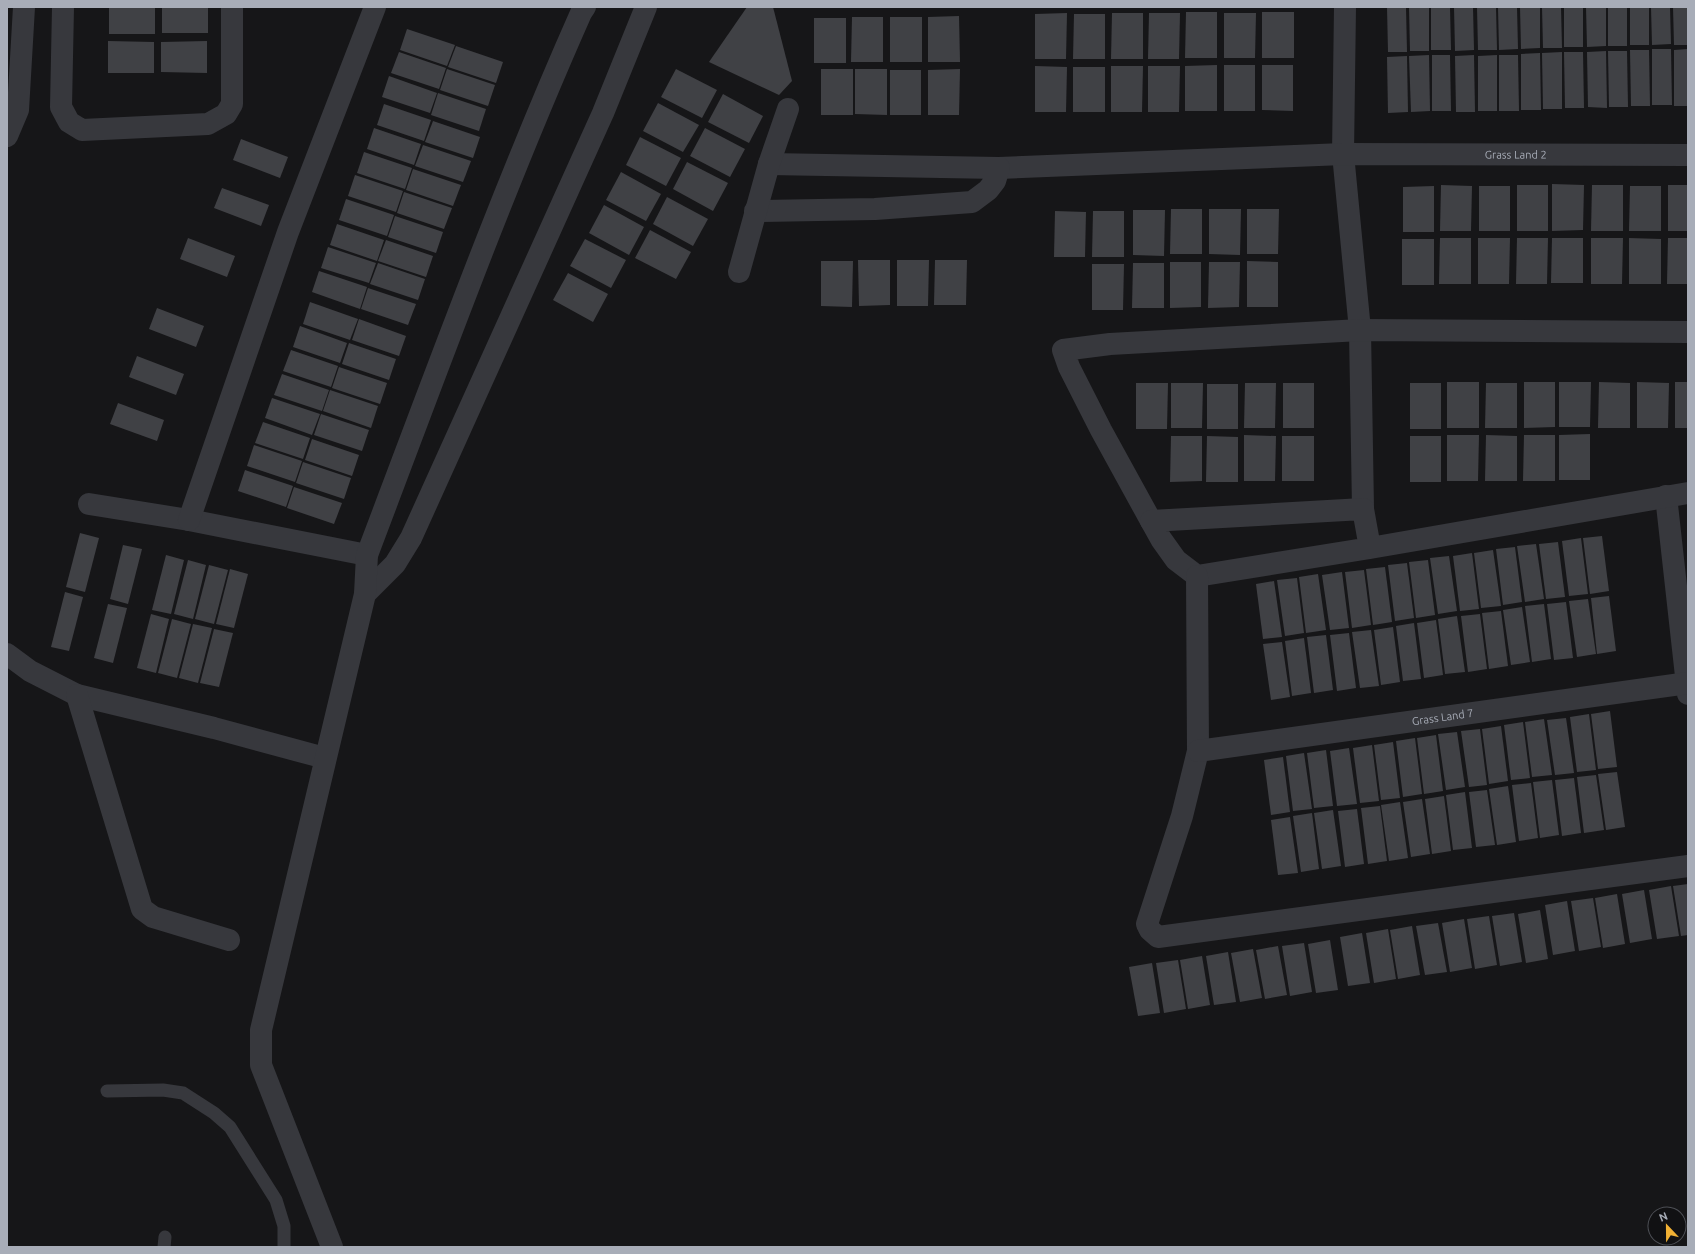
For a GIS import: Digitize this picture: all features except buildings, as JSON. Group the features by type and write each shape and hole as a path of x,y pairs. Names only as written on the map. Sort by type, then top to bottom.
{"street":[{"path":"7,136 18,110 24,7"},
{"path":"63,7 61,107 69,122 82,130 208,124 226,114 232,104 232,7"},
{"path":"189,520 288,232 375,7"},
{"path":"332,1247 262,1065 261,1030 365,594 367,555 483,247 547,89 585,7"},
{"path":"365,594 395,564 411,538 603,113 646,7"},
{"path":"1344,7 1343,154 1360,330 1363,509 1370,548"},
{"path":"739,272 769,164 788,109"},
{"name":"Grass Land 2","path":"769,164 999,168 1343,154 1688,155"},
{"path":"755,211 875,209 972,202 988,190 995,181 999,168"},
{"path":"1688,332 1360,330 1110,344 1063,350 1069,367 1101,430 1161,539 1176,560 1198,576 1688,493"},
{"path":"1666,496 1688,687"},
{"path":"89,504 189,520 367,555"},
{"path":"1151,520 1363,509"},
{"path":"1198,576 1198,751 1182,816 1147,924 1150,930 1158,937 1688,866"},
{"path":"7,654 30,671 77,696 214,728 325,758"},
{"name":"Grass Land 7","path":"1198,751 1688,687"},
{"path":"77,696 142,909 153,917 229,940"}],"lane":[{"path":"107,1091 163,1090 183,1093 214,1113 230,1127 276,1200 284,1226 284,1247"}]}
